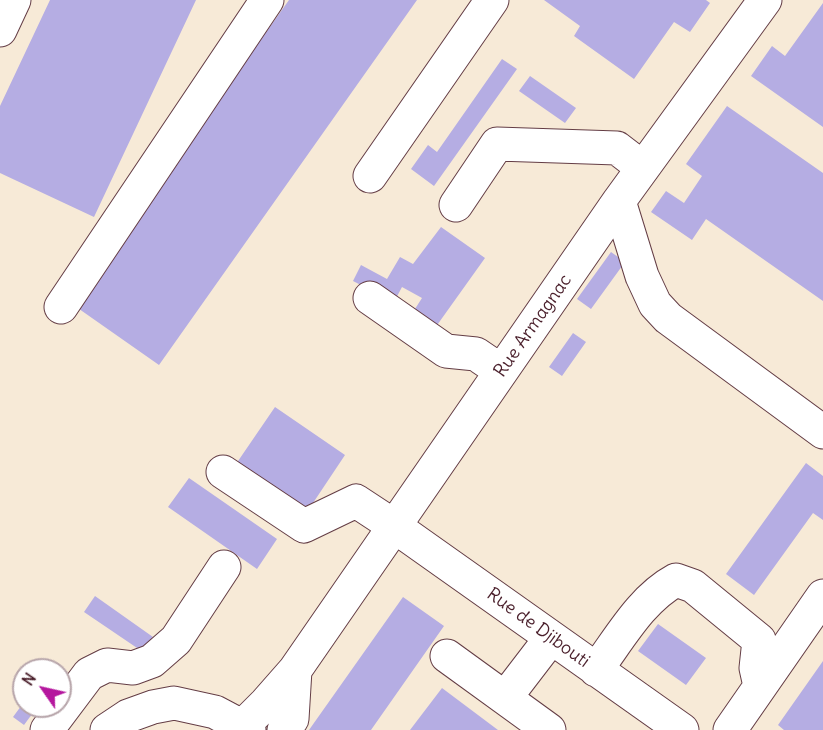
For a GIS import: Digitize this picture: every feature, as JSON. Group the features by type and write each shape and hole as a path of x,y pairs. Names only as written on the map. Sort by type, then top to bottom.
{"street":[{"path":"0,30 14,0"},
{"path":"61,307 267,0"},
{"path":"370,176 492,0"},
{"name":"Rue Armagnac","path":"246,729 300,663 619,201 765,0"},
{"path":"456,205 497,144 617,148 643,168"},
{"path":"619,201 642,276 654,304 668,318 823,432"},
{"path":"370,298 446,351 476,354 501,371"},
{"name":"Rue de Djibouti","path":"223,472 304,526 356,501 682,730"},
{"path":"47,730 89,674 107,665 133,668 152,661 176,640 224,567"},
{"path":"597,670 642,606 664,586 676,580 693,586 759,640 756,668 760,686"},
{"path":"730,730 823,596"},
{"path":"505,699 551,638"},
{"path":"447,656 549,730"},
{"path":"284,730 292,719 300,663"},
{"path":"107,730 128,716 143,719 174,703 215,712 246,729"}],"building":[{"path":"50,0 196,0 94,217 0,173 0,106"},
{"path":"289,0 417,0 159,365 72,304"},
{"path":"544,0 706,0 710,3 690,32 674,22 634,79 574,36 580,26"},
{"path":"823,3 823,127 751,76 772,46 785,56"},
{"path":"502,59 517,69 434,186 411,169 428,145 437,152"},
{"path":"530,76 576,108 565,123 519,91"},
{"path":"727,106 823,173 823,301 706,219 692,240 651,212 666,191 684,203 702,176 686,164"},
{"path":"441,227 485,258 435,328 413,312 422,298 402,287 394,302 353,281 361,265 387,279 400,257 413,264"},
{"path":"611,252 625,262 591,309 577,299"},
{"path":"573,333 586,342 562,376 549,367"},
{"path":"275,407 345,455 307,512 236,464"},
{"path":"806,463 823,476 823,520 813,513 754,595 726,574"},
{"path":"189,478 277,539 257,569 168,507"},
{"path":"95,596 153,637 143,652 84,612"},
{"path":"403,597 444,626 371,730 309,730"},
{"path":"658,624 706,658 686,685 638,651"},
{"path":"823,661 823,730 784,730 778,725"},
{"path":"442,688 498,730 410,730"},
{"path":"14,718 29,718 24,725"}]}
